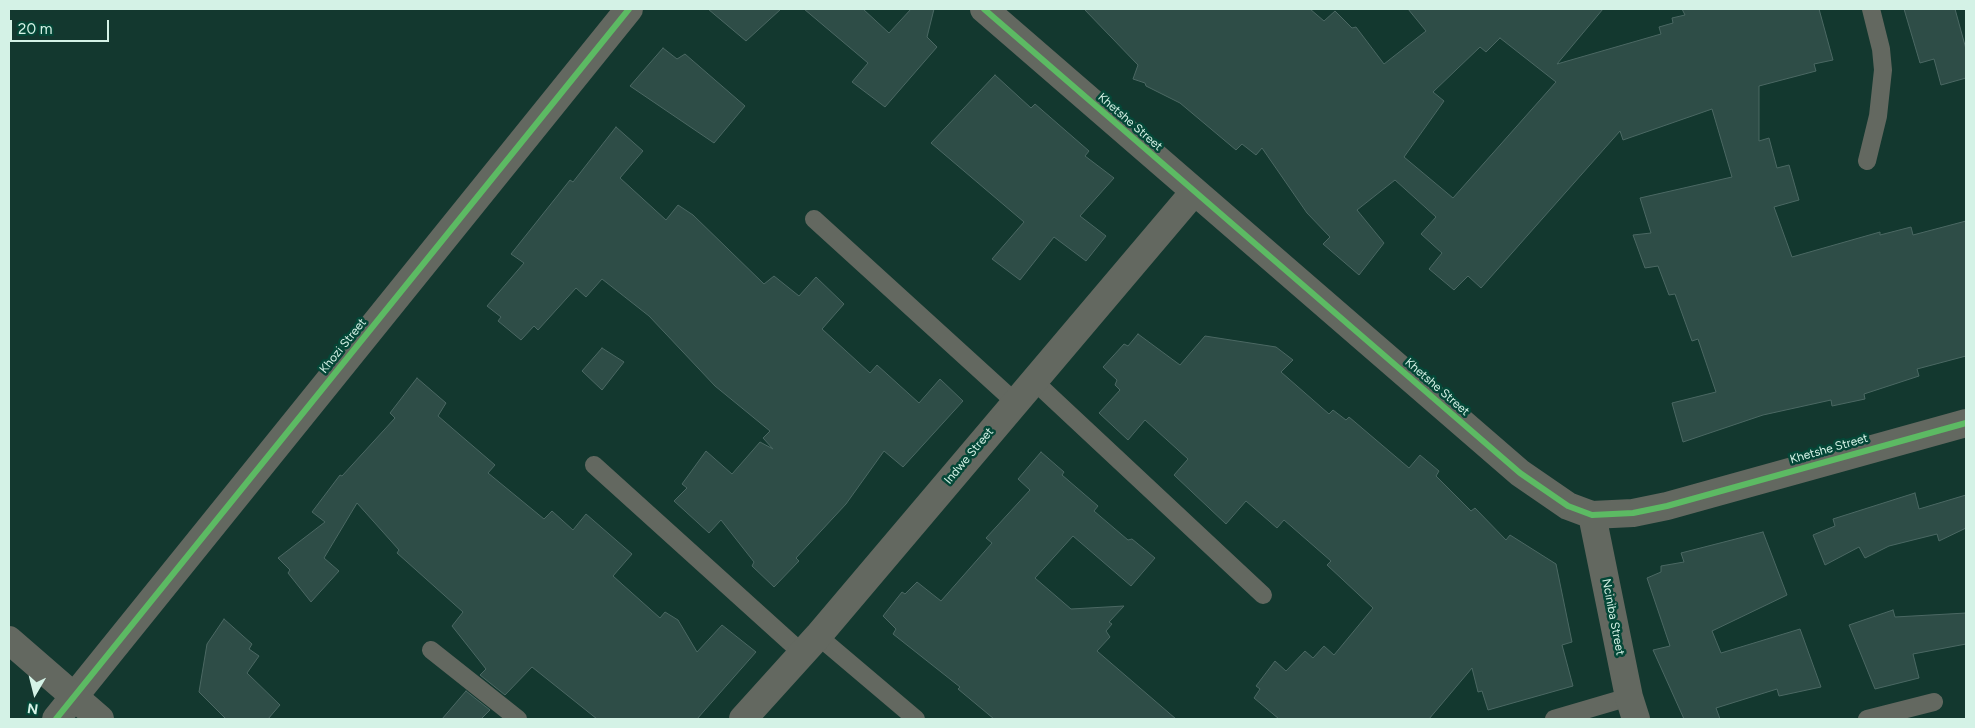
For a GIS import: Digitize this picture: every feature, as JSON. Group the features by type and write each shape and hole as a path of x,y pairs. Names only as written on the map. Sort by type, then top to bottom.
{"street":[{"name":"Khozi Street","path":"56,719 629,9"},
{"name":"Khetshe Street","path":"984,9 1520,473 1568,506 1592,515 1633,513 1667,506 1966,423"},
{"name":"Indwe Street","path":"743,719 810,644 1194,192"},
{"name":"Nciniba Street","path":"1592,515 1633,708"},
{"path":"9,640 100,719"}],"lane":[{"path":"1867,161 1878,116 1883,70 1881,49 1871,9"},
{"path":"814,219 1015,402"},
{"path":"1034,380 1263,595"},
{"path":"594,465 810,644 916,719"},
{"path":"431,650 518,719"},
{"path":"1867,719 1934,702"},
{"path":"1554,719 1633,708"}],"building":[{"path":"708,9 781,9 746,41"},
{"path":"804,9 863,9 889,33 911,9 934,9 927,37 937,47 885,107 852,82 868,63"},
{"path":"1084,9 1310,9 1324,21 1335,11 1352,28 1356,27 1384,64 1426,31 1408,9 1603,9 1557,64 1661,34 1659,27 1673,23 1672,18 1685,15 1682,9 1819,9 1833,60 1814,64 1816,71 1759,86 1759,141 1769,138 1777,168 1789,165 1799,200 1774,207 1792,257 1880,232 1880,235 1911,227 1913,235 1966,221 1966,356 1917,369 1919,376 1864,394 1865,399 1832,406 1831,400 1763,415 1683,442 1672,403 1716,392 1698,339 1692,341 1675,294 1669,295 1658,266 1645,268 1633,235 1651,233 1640,198 1732,177 1712,109 1623,140 1620,131 1481,288 1468,276 1454,290 1429,269 1442,253 1421,234 1436,217 1395,180 1357,210 1384,243 1359,275 1323,244 1330,237 1307,213 1262,148 1256,155 1242,144 1236,150 1180,103 1146,86 1145,83 1133,79 1138,65","holes":["1500,38 1556,82 1453,198 1404,157 1444,101 1433,92 1480,47 1486,52"]},
{"path":"1904,9 1955,9 1966,49 1966,78 1941,85 1934,59 1920,63"},
{"path":"663,48 677,59 685,54 745,106 714,143 630,86"},
{"path":"995,75 1031,108 1035,104 1089,151 1085,156 1114,178 1080,216 1106,236 1086,261 1054,237 1020,280 992,259 1024,222 931,143"},
{"path":"616,127 643,151 620,178 666,220 678,205 693,215 764,284 774,276 799,296 816,277 844,304 822,329 870,373 877,365 919,403 940,379 963,401 903,467 884,451 846,504 796,558 799,561 774,587 752,566 754,562 721,520 709,533 674,501 687,488 682,484 706,451 732,474 760,442 773,449 763,438 770,431 715,386 649,316 602,279 586,297 576,288 538,330 534,326 521,340 498,321 501,317 487,306 524,263 511,254 570,180 573,182"},
{"path":"1138,334 1180,365 1205,336 1276,347 1293,360 1281,372 1329,414 1333,410 1346,420 1349,417 1409,468 1420,455 1439,471 1436,476 1471,511 1475,508 1506,540 1510,535 1556,564 1572,642 1562,645 1573,686 1488,710 1482,691 1478,692 1472,668 1429,719 1279,719 1254,698 1260,689 1256,686 1275,661 1286,671 1305,651 1313,658 1324,646 1334,655 1373,608 1327,565 1331,561 1284,520 1277,528 1246,501 1226,524 1174,475 1188,459 1145,420 1128,440 1099,413 1120,390 1115,385 1117,380 1103,367 1124,344 1128,346"},
{"path":"602,348 624,362 602,390 582,371"},
{"path":"417,378 446,403 438,416 495,465 488,473 544,519 552,511 573,530 586,514 632,554 613,576 660,618 665,612 678,620 697,652 722,625 756,652 697,719 597,719 532,667 505,695 480,675 486,669 452,626 463,612 397,553 399,550 357,503 324,558 339,571 311,602 288,573 290,570 278,558 325,522 312,512 340,475 342,476 395,418 390,413"},
{"path":"1041,452 1064,472 1062,475 1098,506 1094,511 1128,540 1132,539 1155,558 1131,586 1073,536 1035,578 1071,609 1124,606 1109,622 1112,624 1106,631 1110,637 1097,651 1176,719 994,719 958,689 960,687 893,634 896,629 883,616 902,592 905,594 917,582 941,601 992,543 986,538 1030,490 1018,479"},
{"path":"1915,493 1919,509 1966,495 1966,528 1939,541 1937,534 1889,546 1865,558 1859,547 1825,565 1813,535 1835,526 1833,519"},
{"path":"1763,532 1787,595 1712,631 1721,653 1800,629 1821,687 1779,696 1777,689 1716,708 1720,719 1684,719 1653,650 1670,646 1647,578 1661,572 1661,566 1684,562 1681,553"},
{"path":"1893,610 1895,617 1966,613 1966,644 1913,654 1919,678 1875,689 1849,625"},
{"path":"224,619 252,644 249,649 259,656 247,673 280,705 268,719 226,719 199,692 207,644"},
{"path":"466,691 490,710 481,719 442,719"}],"cycle path":[{"path":"56,719 629,9"},
{"path":"984,9 1520,473 1568,506 1592,515 1633,513 1667,506 1966,423"}]}
